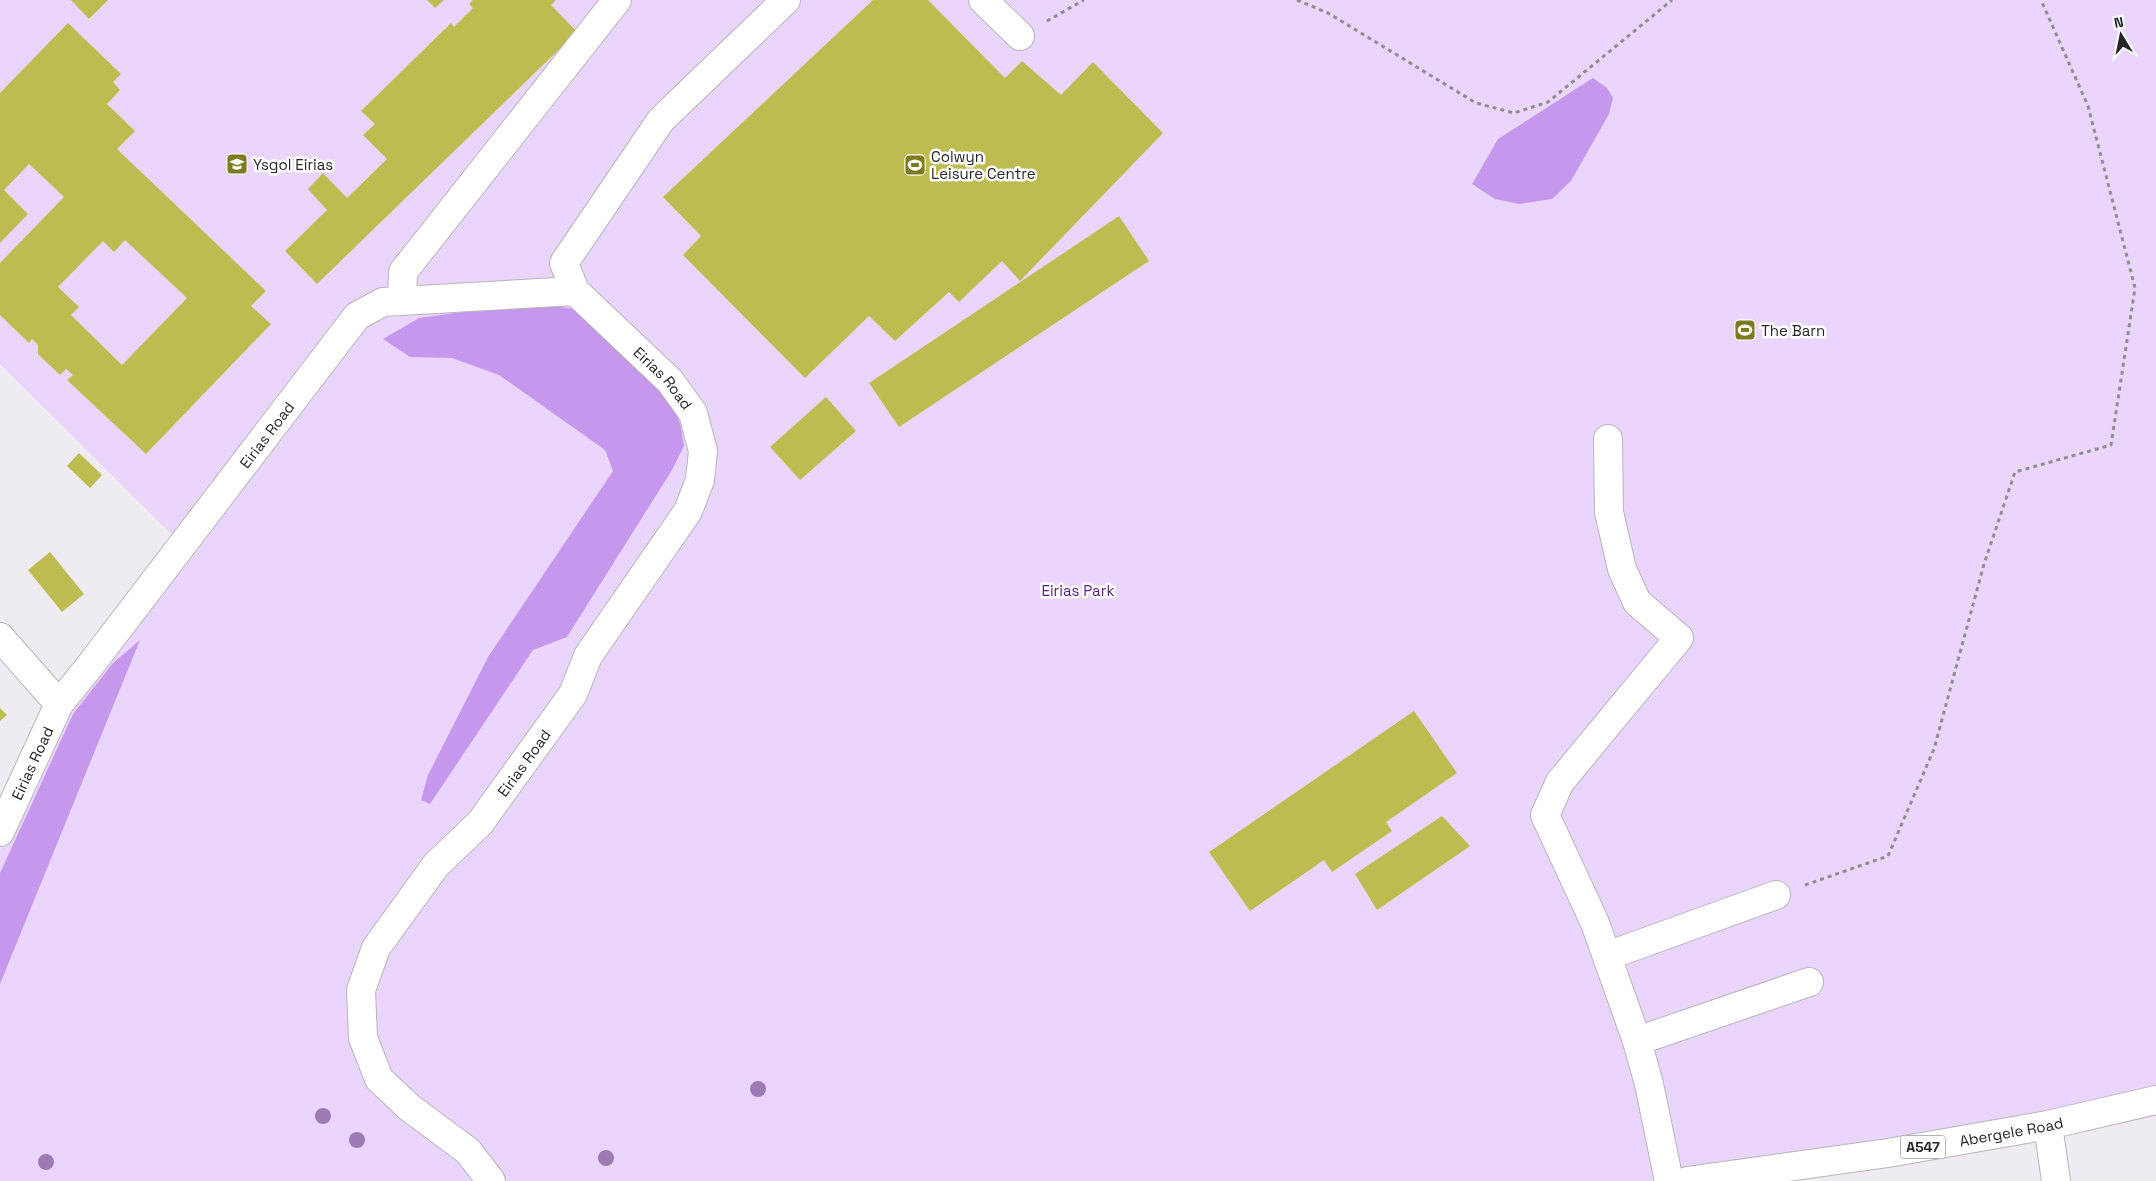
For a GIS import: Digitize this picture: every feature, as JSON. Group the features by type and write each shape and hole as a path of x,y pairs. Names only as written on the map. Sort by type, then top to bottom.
{"street":[{"path":"402,301 403,272 617,0"},
{"path":"575,291 564,263 661,120 786,0"},
{"path":"983,0 1020,36"},
{"name":"Eirias Road","path":"0,832 58,704 95,660 357,316 383,302 575,291 670,381 693,413 703,451 700,480 688,511 588,656 574,694 480,823 436,865 376,948 361,990 363,1038 379,1079 410,1108 468,1152 491,1181"},
{"path":"1608,438 1609,512 1622,569 1637,602 1679,638 1560,782 1545,815 1595,923 1637,1041 1649,1084 1669,1181"},
{"path":"0,636 58,704"},
{"path":"1607,956 1776,895"},
{"path":"1637,1041 1809,982"},
{"name":"Abergele Road","path":"1687,1181 1888,1153 2048,1124 2156,1100"},
{"path":"2048,1124 2056,1181"}],"path":[{"path":"1020,36 1084,0"},
{"path":"1297,0 1328,13 1476,103 1514,113 1548,102 1672,0"},
{"path":"1776,895 1888,856 1934,749 1984,564 2014,472 2110,444 2134,288 2088,106 2041,0"}],"green space":[{"name":"Eirias Park","path":"0,0 2156,0 2156,1100 1687,1181 0,1181 0,850 89,667 182,545 0,364"}],"shaded area":[{"path":"1593,78 1607,88 1613,98 1609,114 1571,181 1552,199 1519,204 1495,199 1472,184 1498,139"},
{"path":"541,304 575,309 663,390 674,406 681,427 684,446 672,470 567,637 533,650 430,804 421,800 428,775 488,657 613,471 605,450 499,375 452,358 410,357 383,339 419,318"},
{"path":"140,640 0,984 0,873 73,714 113,663"}],"building":[{"path":"71,0 108,0 89,19"},
{"path":"427,0 444,0 435,8"},
{"path":"473,0 556,0 551,5 577,32 317,284 285,251 327,210 308,189 323,173 347,198 387,159 363,135 375,124 361,111 451,23 454,27 473,8 469,4"},
{"name":"Colwyn Leisure Centre","path":"873,0 928,0 1005,78 1022,61 1061,95 1093,62 1163,133 1020,281 1002,261 959,302 949,292 895,341 869,316 805,378 683,255 701,236 663,197"},
{"path":"68,23 121,74 113,82 120,90 107,104 135,131 117,149 266,291 251,306 271,324 146,454 67,380 73,375 66,369 60,375 38,354 38,345 32,339 29,343 0,315 0,263 64,197 29,164 4,190 28,214 0,243 0,93","holes":["125,240 187,298 122,365 71,315 79,307 58,287 103,241 114,252"]},
{"path":"1119,216 1149,261 899,427 869,383"},
{"path":"826,397 856,431 800,480 770,447"},
{"path":"79,453 102,475 90,488 67,466"},
{"path":"50,552 84,594 62,612 28,570"},
{"path":"0,708 7,715 0,721"},
{"path":"1414,711 1457,773 1386,822 1392,831 1332,872 1324,860 1250,911 1209,852"},
{"path":"1442,816 1470,846 1377,910 1355,874"}],"place":[{"name":"Ysgol Eirias","path":"237,164"},
{"name":"Colwyn Leisure Centre","path":"915,165"},
{"name":"The Barn","path":"1745,330"}]}
